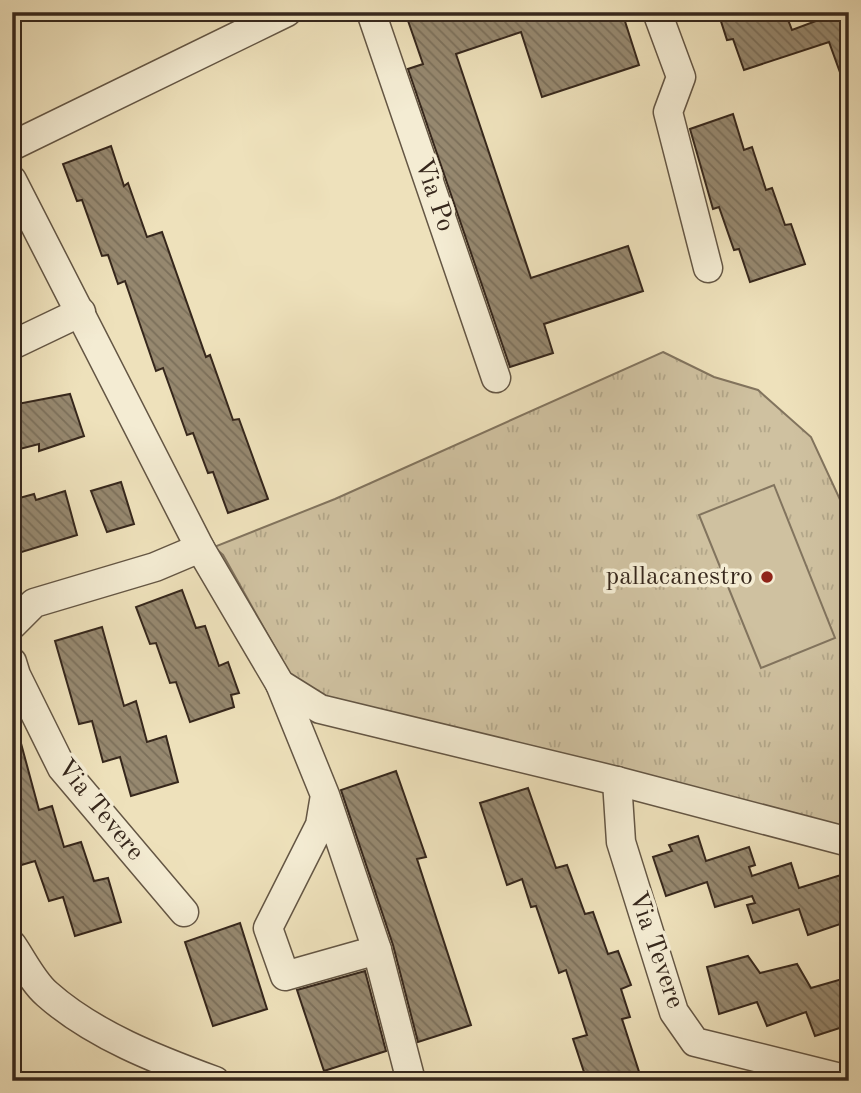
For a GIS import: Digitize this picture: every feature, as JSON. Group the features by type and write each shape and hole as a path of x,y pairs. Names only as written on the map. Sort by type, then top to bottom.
{"street":[{"name":"Via Po","path":"371,12 496,378"},
{"path":"657,12 681,76 668,112 708,268"},
{"path":"12,146 274,15"},
{"path":"12,180 201,548 280,684 325,794 377,950 411,1081"},
{"path":"12,345 81,312"},
{"path":"12,625 34,603 155,567 201,548"},
{"name":"Via Tevere","path":"12,662 62,768 184,912"},
{"path":"280,684 320,709 617,781 849,842"},
{"name":"Via Tevere","path":"617,781 621,842 674,1012 695,1042 849,1080"},
{"path":"325,794 320,825 268,928 285,976 377,950"},
{"path":"12,945 45,993 91,1025 162,1062 215,1081"}],"green space":[{"path":"663,352 714,377 758,390 811,437 849,519 849,854 314,717 223,555 214,547 335,499"},
{"name":"pallacanestro","path":"774,485 835,638 761,668 699,515"}],"building":[{"path":"405,12 622,12 639,65 542,97 521,32 456,54 531,278 628,246 643,291 544,324 553,353 510,367 408,69 423,64"},
{"path":"718,12 785,12 792,30 840,12 849,12 849,88 846,89 829,42 744,70 733,39 727,40"},
{"path":"733,114 744,150 752,147 766,190 772,188 785,225 791,224 805,264 750,282 739,249 734,250 719,207 713,209 690,129"},
{"path":"111,146 124,186 128,183 147,237 162,232 206,357 210,355 233,420 239,419 268,499 228,513 213,472 208,473 193,433 187,435 163,368 156,371 125,281 118,284 108,255 102,256 82,200 77,201 63,164"},
{"path":"70,394 84,436 39,451 39,444 12,451 12,405"},
{"path":"121,482 134,524 107,532 91,491"},
{"path":"65,491 77,535 12,555 12,500 34,494 36,500"},
{"path":"182,590 196,628 205,626 219,666 228,662 239,693 231,695 234,707 190,722 176,682 170,683 156,643 150,644 136,607"},
{"path":"102,627 124,706 136,701 147,742 166,736 178,782 131,796 120,757 103,762 92,721 79,724 55,641"},
{"path":"19,736 39,810 52,806 64,847 81,842 94,881 108,878 121,922 75,936 63,897 49,901 35,861 18,866 12,844 12,737"},
{"path":"396,771 426,857 417,859 471,1025 418,1042 393,945 341,790"},
{"path":"528,788 556,868 567,865 585,914 593,912 608,954 618,951 631,985 621,989 630,1017 622,1019 642,1081 587,1081 573,1039 587,1035 566,970 559,973 536,906 531,907 522,879 507,885 480,803"},
{"path":"698,836 706,861 749,847 755,865 749,867 752,876 791,863 799,888 841,875 849,901 849,921 808,935 799,909 753,923 747,905 755,903 752,896 715,907 707,882 666,896 653,857 672,851 669,845"},
{"path":"240,923 267,1009 213,1026 185,942"},
{"path":"748,956 760,973 797,964 811,988 849,977 849,1025 815,1036 806,1012 767,1026 757,1002 719,1014 707,967"},
{"path":"365,971 386,1051 324,1071 297,990"}],"place":[{"name":"pallacanestro","path":"767,577"}]}
